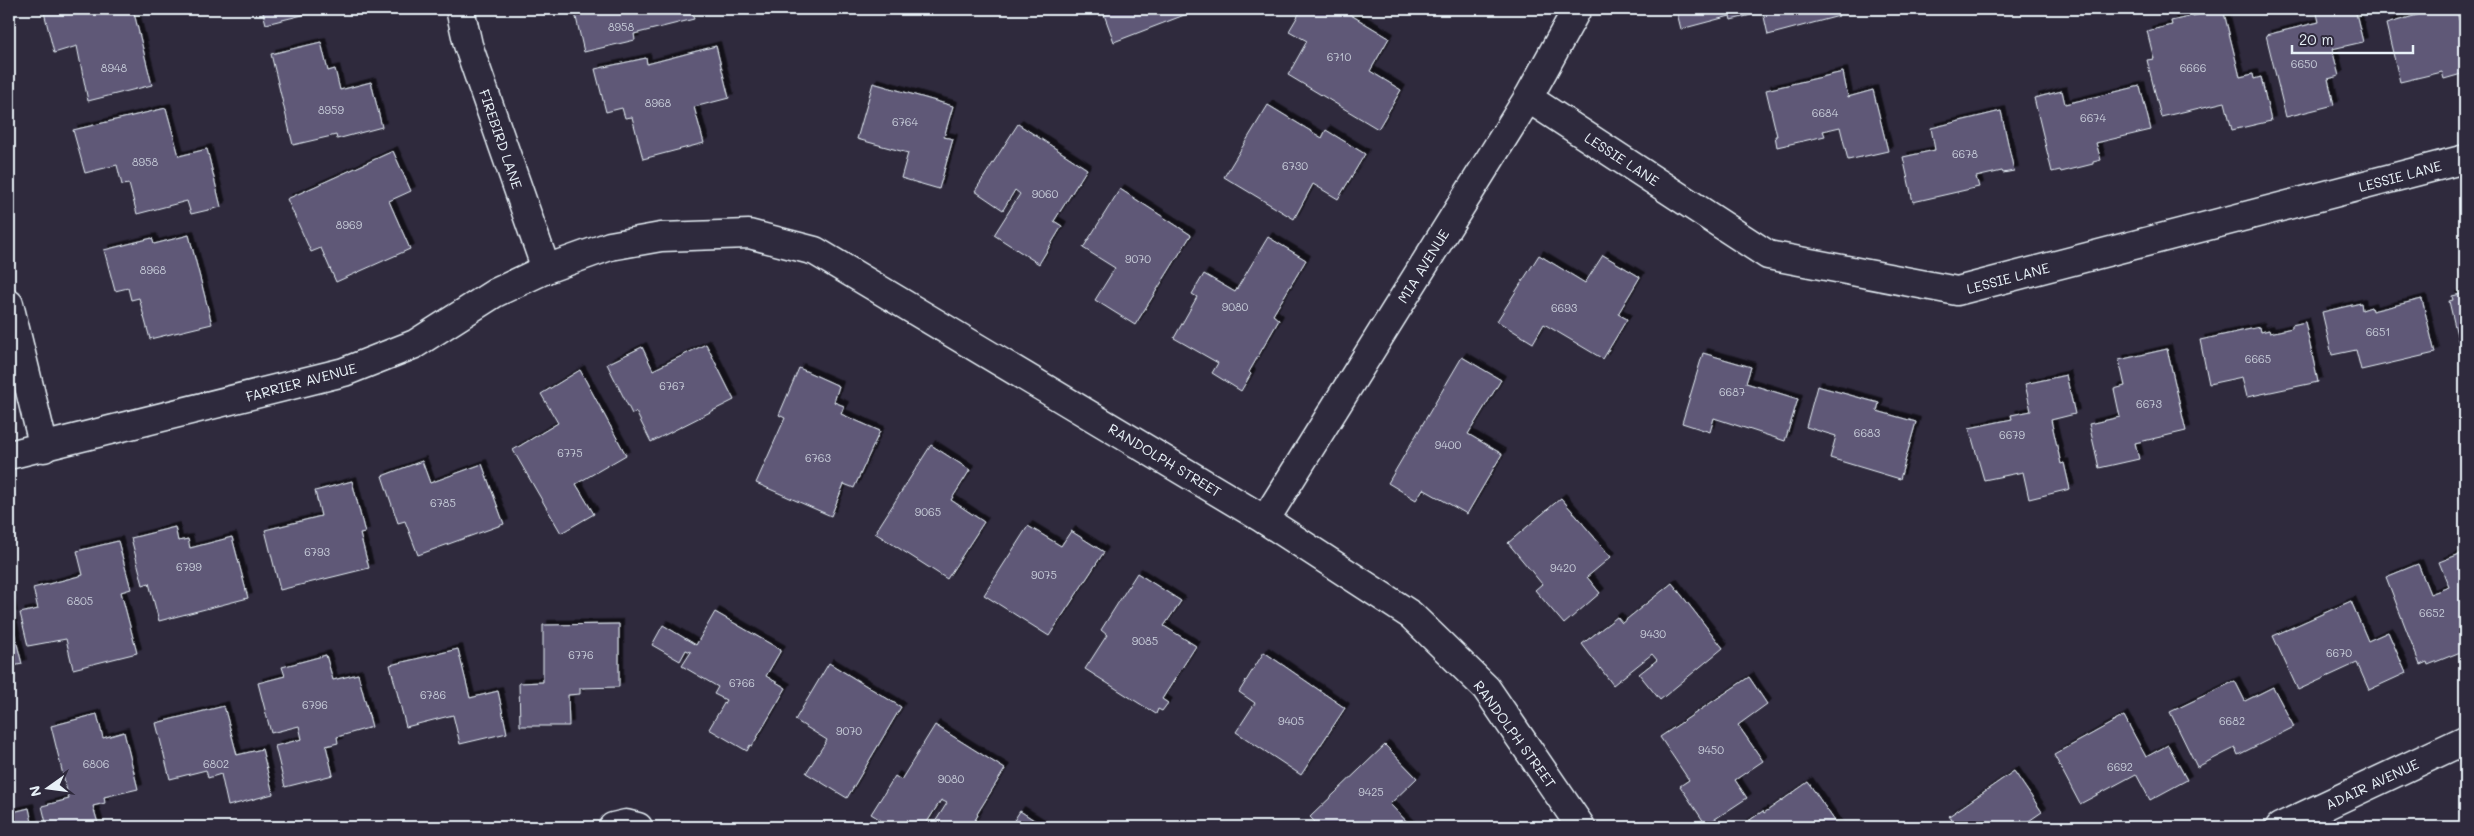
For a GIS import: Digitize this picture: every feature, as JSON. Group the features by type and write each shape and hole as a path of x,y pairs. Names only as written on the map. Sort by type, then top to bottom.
{"street":[{"name":"FIREBIRD LANE","path":"460,9 468,45 546,269"},
{"name":"MIA AVENUE","path":"1266,520 1528,98 1577,9"},
{"name":"LESSIE LANE","path":"1528,98 1768,255 1957,291 2465,159"},
{"name":"RANDOLPH STREET","path":"661,237 749,234 815,251 1266,520 1411,615 1486,688 1581,827"},
{"name":"FARRIER AVENUE","path":"9,455 44,448 344,372 415,344 495,293 546,269 610,246 661,237"},
{"path":"9,304 44,448"},
{"name":"ADAIR AVENUE","path":"2280,827 2465,740"}],"building":[{"path":"55,9 133,9 152,85 88,101 77,46 54,53 44,12"},
{"path":"262,9 327,9 266,24"},
{"path":"590,9 691,9 694,19 634,34 635,40 584,52 575,13"},
{"path":"1102,9 1200,9 1114,42"},
{"path":"1302,9 1341,9 1389,38 1370,71 1401,90 1378,129 1288,75 1307,41 1289,31"},
{"path":"1676,9 1837,9 1839,16 1768,35 1763,12 1731,20 1730,16 1681,29"},
{"path":"2223,9 2240,77 2253,74 2254,79 2261,77 2271,121 2232,130 2225,102 2161,117 2147,60 2154,59 2147,31 2172,25 2171,21"},
{"path":"2316,9 2355,9 2363,42 2332,49 2339,76 2328,79 2334,105 2286,117 2266,35 2319,22"},
{"path":"2438,9 2456,9 2462,30 2465,29 2465,73 2444,79 2442,72 2400,82 2386,24"},
{"path":"321,42 328,71 335,69 340,90 371,82 382,127 337,139 336,135 293,145 271,54"},
{"path":"716,46 729,98 694,107 704,143 643,159 632,117 625,118 622,108 606,112 595,69 646,58 647,64"},
{"path":"1843,72 1848,97 1873,90 1888,151 1848,160 1840,127 1823,131 1825,136 1777,147 1775,136 1777,136 1766,90"},
{"path":"873,83 953,106 944,137 953,139 939,189 901,178 908,153 857,139"},
{"path":"2140,86 2151,130 2096,143 2101,160 2093,162 2093,164 2061,172 2060,170 2052,172 2034,98 2062,91 2065,104"},
{"path":"1268,105 1322,138 1326,130 1365,154 1338,199 1313,184 1294,219 1224,177"},
{"path":"166,108 179,156 207,149 221,207 191,214 187,201 137,214 129,184 122,185 117,165 85,173 73,130"},
{"path":"2001,111 2014,171 2003,173 2002,171 1976,177 1979,187 1913,202 1903,157 1935,150 1931,128"},
{"path":"1018,124 1087,169 1054,221 1062,226 1039,264 994,235 1020,194 1015,190 1003,210 975,191"},
{"path":"393,151 411,191 389,201 410,249 336,282 321,248 311,252 287,199"},
{"path":"1120,189 1191,235 1135,325 1095,300 1115,268 1083,248"},
{"path":"189,235 212,324 150,339 139,298 131,300 128,288 115,291 104,250 152,238 154,244"},
{"path":"1268,237 1306,260 1273,315 1279,320 1249,372 1251,374 1241,391 1212,373 1218,363 1174,338 1197,297 1192,294 1204,274 1235,292"},
{"path":"1539,255 1585,283 1603,255 1640,277 1618,314 1627,319 1603,359 1544,324 1533,343 1497,321"},
{"path":"2465,293 2465,342 2459,344 2449,301 2453,300 2452,296"},
{"path":"2422,299 2435,353 2361,370 2356,350 2332,355 2322,312 2361,303 2362,310 2371,307 2372,311"},
{"path":"2305,322 2318,382 2247,397 2242,377 2209,384 2200,340 2260,327 2261,332 2269,330 2270,333 2292,328 2292,325"},
{"path":"706,344 734,400 651,442 636,412 632,414 607,364 642,347 653,370"},
{"path":"2167,349 2186,431 2135,443 2139,459 2099,468 2089,424 2120,417 2114,389 2125,386 2119,360"},
{"path":"1703,353 1751,367 1746,383 1798,399 1785,441 1714,418 1710,432 1682,423"},
{"path":"1462,357 1501,380 1468,434 1502,454 1467,514 1423,489 1416,500 1388,483"},
{"path":"799,368 839,386 834,402 844,406 841,414 880,431 854,488 844,484 831,516 756,483 785,418 779,415"},
{"path":"580,370 626,455 576,484 594,514 561,533 513,450 558,423 541,394"},
{"path":"2066,375 2075,414 2051,420 2061,464 2064,463 2070,489 2029,499 2023,472 1984,480 1969,428 2012,419 2011,415 2031,411 2025,384"},
{"path":"1817,386 1879,403 1877,411 1916,422 1900,479 1830,458 1836,436 1806,427"},
{"path":"931,445 970,470 951,500 984,522 947,579 875,533"},
{"path":"422,461 430,483 482,464 504,524 418,555 405,521 398,523 382,476"},
{"path":"352,481 365,533 360,534 369,568 280,590 265,530 321,516 315,491"},
{"path":"1561,498 1611,557 1587,577 1600,593 1564,624 1535,590 1542,584 1508,543"},
{"path":"1028,526 1061,546 1071,531 1104,552 1049,636 984,595"},
{"path":"175,527 178,541 188,539 190,548 232,537 248,598 159,621 149,583 143,585 131,538"},
{"path":"118,541 131,589 121,592 137,653 73,669 66,639 28,646 20,613 38,609 33,588 83,575 77,551"},
{"path":"2465,552 2465,630 2462,631 2465,647 2462,648 2463,651 2428,665 2427,662 2420,665 2386,577 2418,564 2430,594 2449,587 2439,562"},
{"path":"1137,573 1181,601 1164,626 1196,646 1162,699 1168,703 1162,711 1158,709 1156,714 1085,669 1107,635 1101,630"},
{"path":"1672,583 1723,648 1660,700 1639,674 1657,660 1652,654 1613,685 1582,644 1617,617 1622,623"},
{"path":"9,598 13,616 10,616 22,664 9,667"},
{"path":"2351,601 2368,641 2388,632 2406,673 2369,690 2357,663 2298,690 2273,636"},
{"path":"715,612 781,650 766,676 786,688 752,746 750,745 747,751 709,729 726,700 714,694 718,687 682,666 691,652 686,650 680,661 652,645 663,625 696,645"},
{"path":"619,624 619,687 580,688 580,694 568,695 569,726 520,726 519,683 543,682 543,625"},
{"path":"458,649 470,698 498,691 507,733 460,744 453,715 406,727 390,665"},
{"path":"1264,652 1345,708 1301,775 1236,732 1255,703 1239,692"},
{"path":"326,655 333,680 358,674 372,727 337,737 338,743 326,746 333,775 285,787 275,746 302,739 299,726 271,733 258,683 285,676 282,667"},
{"path":"829,663 901,707 847,798 806,773 827,740 795,720"},
{"path":"1749,677 1767,704 1738,725 1763,761 1735,780 1747,798 1706,825 1680,786 1689,780 1660,737"},
{"path":"2235,681 2245,701 2273,687 2294,727 2238,755 2235,748 2197,767 2170,712"},
{"path":"224,706 237,755 262,749 273,794 228,806 221,774 208,778 206,770 170,779 156,723"},
{"path":"97,714 103,738 124,732 138,789 104,797 105,803 93,806 99,827 47,827 42,806 69,799 51,726"},
{"path":"2124,716 2146,757 2168,745 2187,780 2150,800 2136,774 2080,804 2054,755"},
{"path":"935,725 1005,769 971,827 943,827 935,822 947,803 941,800 924,827 892,827 871,814 895,776 901,780"},
{"path":"1385,745 1417,778 1390,804 1412,827 1320,827 1310,817"},
{"path":"2014,771 2042,812 2023,825 2024,827 1957,827 1949,816"},
{"path":"1808,782 1839,827 1741,826 1763,811 1764,813"},
{"path":"29,808 33,827 9,827 9,813"},
{"path":"1020,811 1045,827 1010,827"}]}
